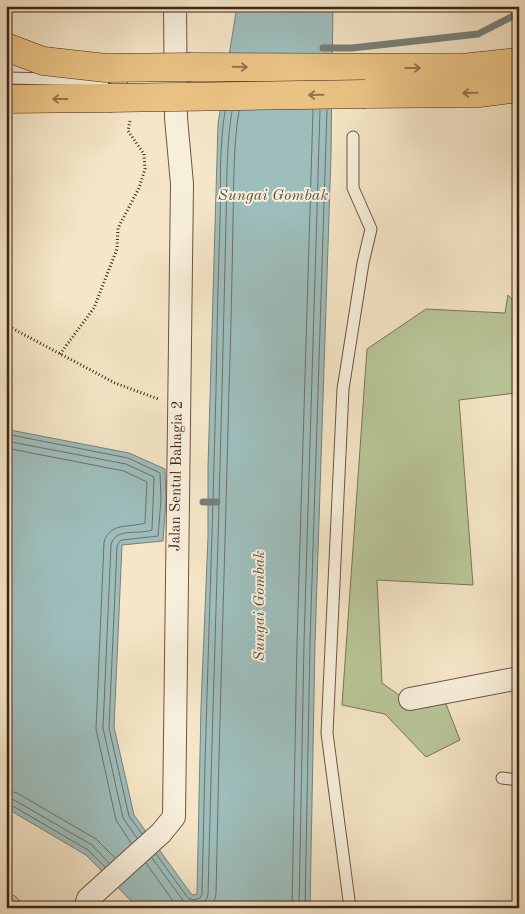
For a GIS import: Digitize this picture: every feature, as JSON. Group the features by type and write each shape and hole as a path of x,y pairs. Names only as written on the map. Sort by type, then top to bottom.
{"highway":[{"path":"6,47 43,61 106,68 191,67 364,81 478,93 519,88"},
{"path":"6,99 364,81 519,62"}],"street":[{"name":"Jalan Sentul Bahagia 2","path":"85,908 88,899 161,833 174,817 182,184 176,118 175,6"},
{"path":"410,699 519,678"}],"lane":[{"path":"6,78 176,82"},
{"path":"350,908 328,733 343,389 363,263 371,229 354,188 353,137"},
{"path":"502,778 519,780"}],"path":[{"path":"60,354 94,308 117,248 118,228 139,188 145,169 144,154 128,131 138,81"},
{"path":"6,325 115,383 178,407"}],"green space":[{"path":"508,295 519,307 519,374 516,393 459,400 473,585 377,580 382,683 406,700 446,704 460,740 426,757 385,714 342,705 367,349 426,309 505,313"}],"water":[{"name":"Sungai Gombak","path":"237,6 333,6 331,154 315,643 310,908 138,908 86,855 6,808 6,428 129,453 165,469 166,500 163,541 122,545 114,727 134,815 192,895 197,894 218,124"}],"waterway":[{"path":"323,48 352,48 478,34 519,13"},
{"path":"203,502 217,502"}]}
